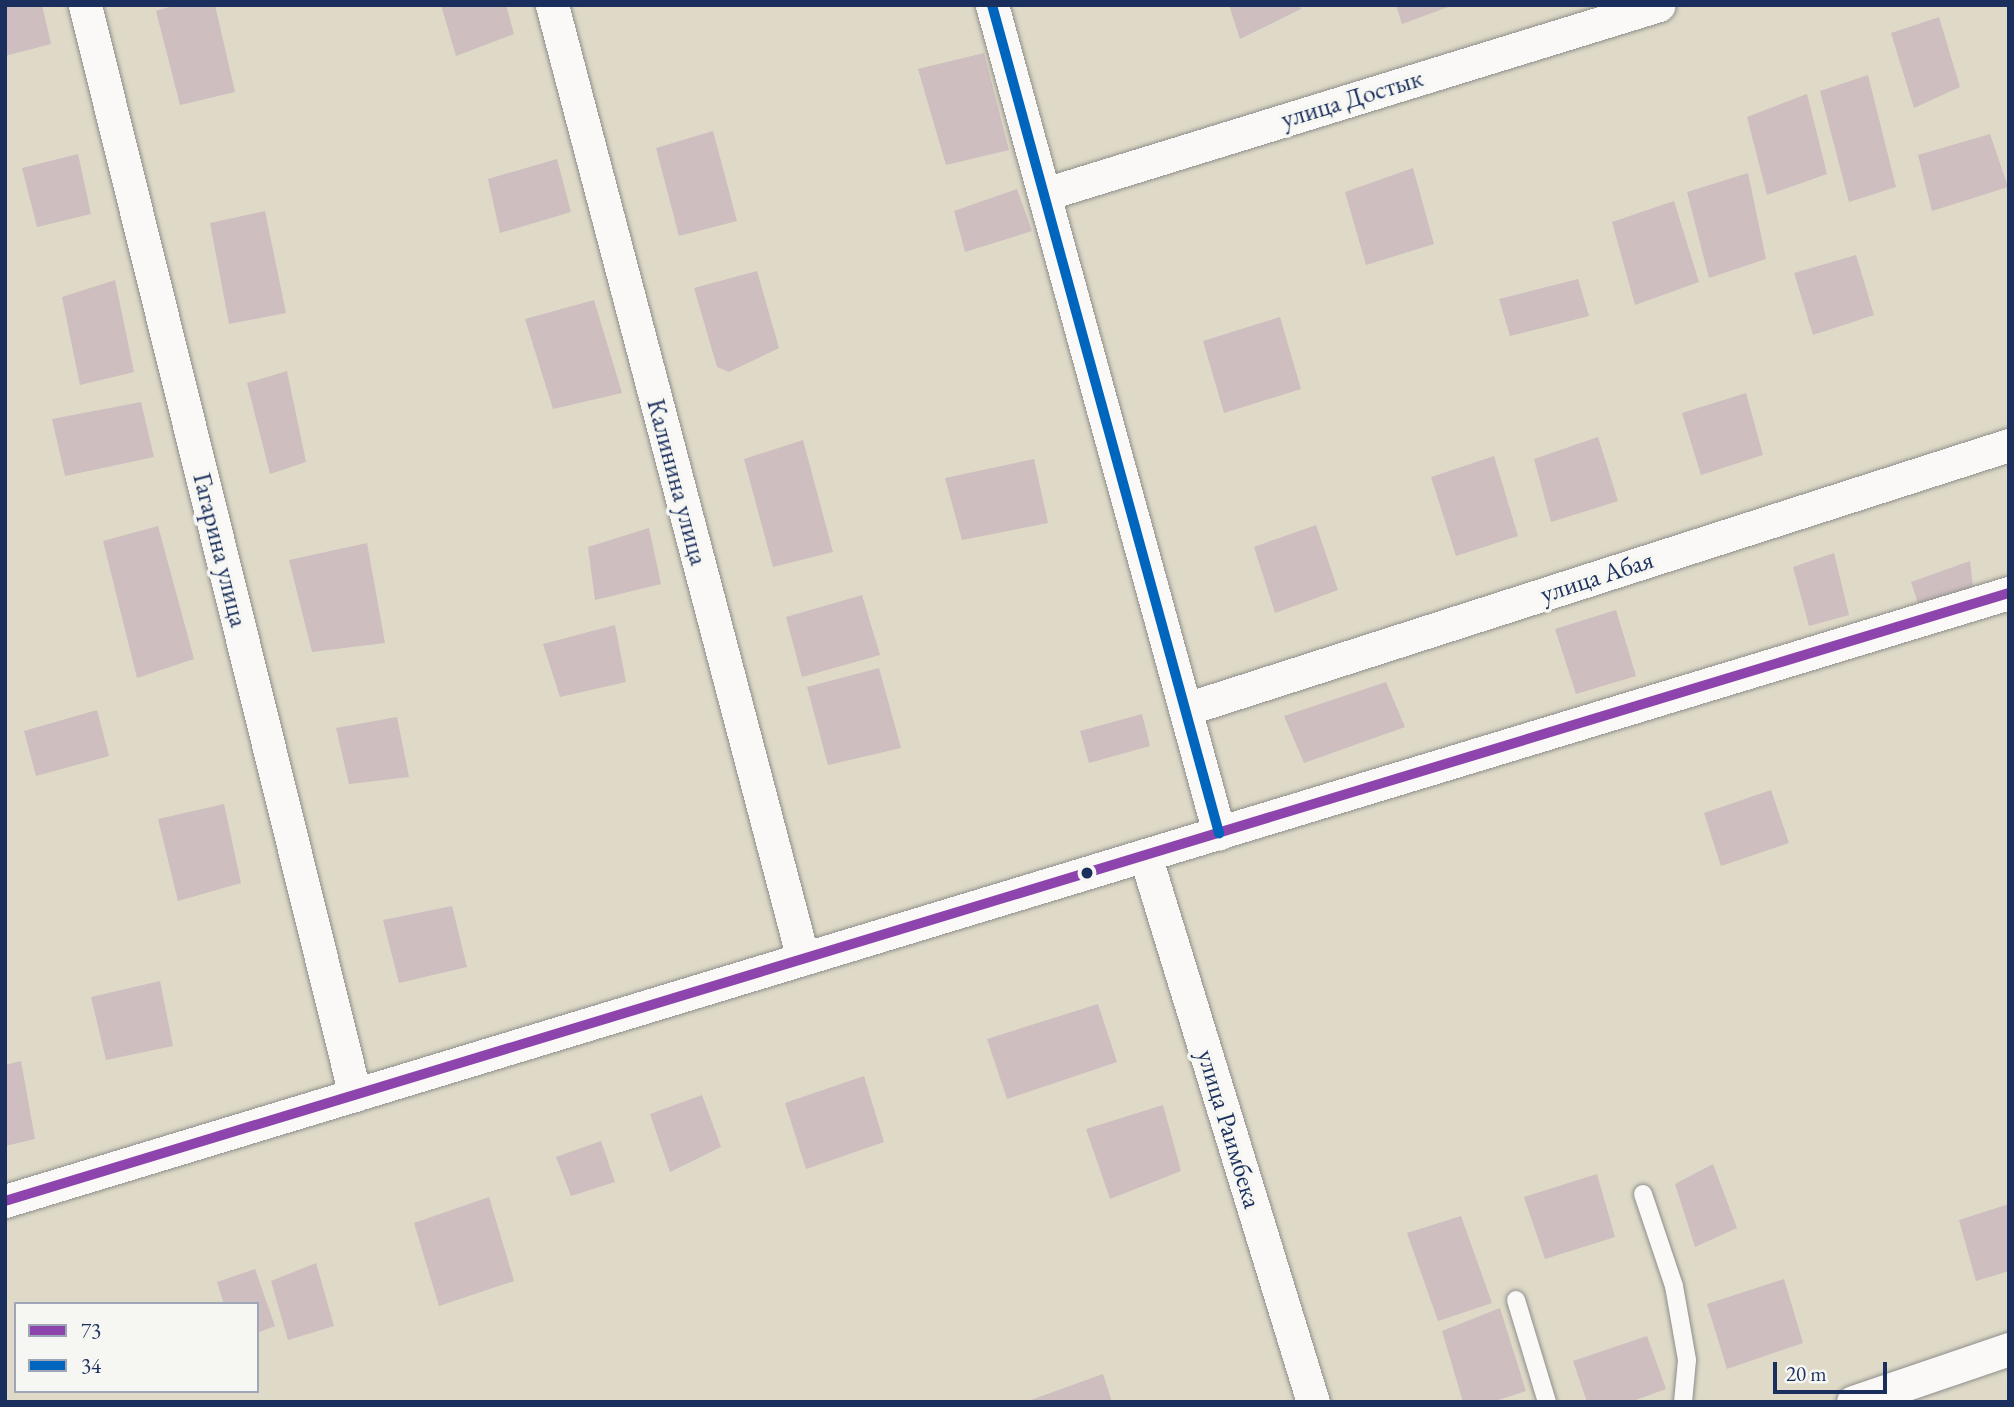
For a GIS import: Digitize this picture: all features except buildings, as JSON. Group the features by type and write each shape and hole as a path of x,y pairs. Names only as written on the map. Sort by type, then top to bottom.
{"street":[{"name":"Гагарина улица","path":"85,5 355,1095"},
{"name":"Калинина улица","path":"552,5 803,960"},
{"path":"992,5 1219,833"},
{"name":"улица Достык","path":"1045,194 1659,5"},
{"name":"улица Абая","path":"1186,709 2009,445"},
{"path":"5,1201 2009,593"},
{"name":"улица Раимбека","path":"1145,855 1313,1402"},
{"path":"1853,1402 2009,1349"}],"lane":[{"path":"1643,1194 1674,1286 1687,1360 1683,1402"},
{"path":"1516,1300 1547,1402"}],"transit line":[{"name":"34","path":"992,5 1219,833"},
{"name":"73","path":"5,1201 2009,593"}]}
